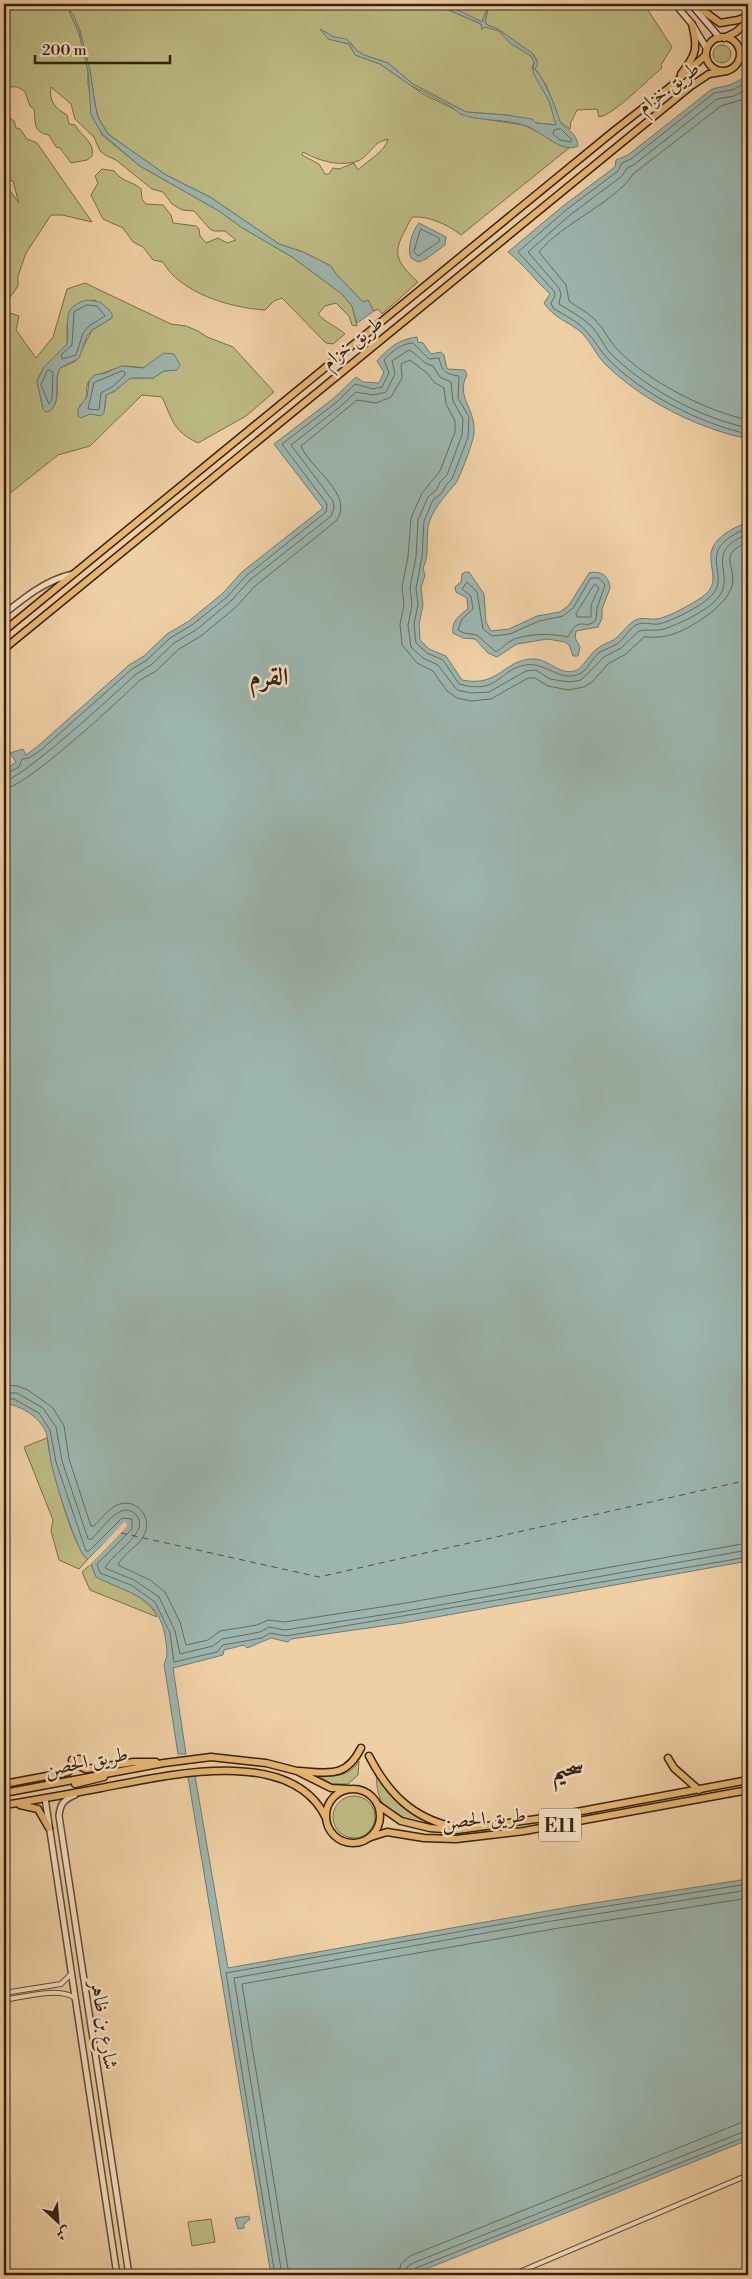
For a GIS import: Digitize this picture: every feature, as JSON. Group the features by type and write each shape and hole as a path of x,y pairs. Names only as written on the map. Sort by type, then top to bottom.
{"main road":[{"name":"طريق خزام","path":"4,631 615,130 670,88 706,52 692,24 675,4"},
{"path":"693,4 720,23 748,16"},
{"path":"693,4 722,38 732,40 737,45 740,51 737,63"},
{"path":"748,21 736,32 711,42 706,52 712,68 727,71 737,63 748,46"},
{"path":"670,88 696,51 697,42 692,24"},
{"name":"طريق خزام","path":"4,648 691,86 710,74 727,71"},
{"path":"296,1771 336,1772 345,1769 352,1764 361,1748"},
{"path":"369,1756 386,1787 410,1810 440,1824 473,1828"},
{"name":"طريق الحصن","path":"4,1793 164,1763 190,1759 231,1758 266,1762 296,1771 331,1788 348,1790"},
{"path":"668,1758 674,1768 699,1790"},
{"path":"79,1759 80,1767 86,1768 141,1761 164,1763"},
{"path":"4,1784 68,1772 73,1767 72,1760"},
{"path":"45,1798 49,1789 100,1779 117,1771"},
{"name":"طريق الحصن","path":"5,1805 192,1772 225,1771 259,1774 281,1780 305,1791 318,1803 326,1818"},
{"name":"طريق الحصن","path":"378,1805 389,1814 414,1825 443,1830 473,1828 748,1780"},
{"path":"348,1790 365,1792 378,1805 380,1822 371,1837 358,1844 340,1840 328,1827 326,1818 330,1802 336,1795 348,1790"},
{"name":"طريق الحصن","path":"371,1837 387,1832 447,1839 524,1832 748,1790"},
{"path":"5,1805 27,1805 38,1809 49,1828"}],"street":[{"path":"4,614 33,590 60,577 73,574"},
{"name":"شارع بن ظاهر","path":"83,1792 65,1799 60,1808 59,1816 128,2275"},
{"name":"شارع بن ظاهر","path":"45,1798 117,2275"},
{"path":"62,1915 65,1909 69,1909 75,1931"},
{"path":"4,1993 61,1984 72,1973"},
{"path":"60,1992 63,1988 61,1984"},
{"path":"4,2000 60,1992 69,1994 76,1999"},
{"path":"512,2275 748,2175"},
{"path":"105,2193 112,2194 120,2220"}],"shaded area":[{"path":"4,4 66,4 79,33 88,71 88,85 102,135 140,166 219,211 241,227 292,257 342,294 352,306 357,326 352,325 349,316 336,303 325,306 318,314 345,334 333,344 326,343 282,298 274,301 265,310 237,306 208,297 181,282 163,262 153,260 143,247 133,242 123,228 103,219 91,195 98,183 95,176 102,169 114,171 121,178 141,189 142,199 146,204 163,205 171,215 173,223 196,226 199,229 200,236 206,243 218,238 227,243 236,240 225,231 210,229 194,211 182,210 172,204 163,192 152,189 116,160 100,151 94,137 75,119 71,104 51,87 52,101 59,110 67,115 69,124 75,125 90,143 92,156 87,160 71,163 60,148 56,147 49,135 37,129 34,109 30,106 25,92 15,87 9,88 4,92"},
{"path":"67,4 435,4 481,24 482,29 484,26 499,31 510,43 531,56 534,62 532,68 549,101 557,125 536,123 506,115 466,112 413,84 388,63 364,55 356,50 351,43 326,34 328,39 349,44 355,55 380,64 423,94 470,117 524,125 569,148 461,235 450,227 438,222 412,217 402,237 398,252 402,265 418,282 382,314 378,309 374,311 368,300 363,302 336,274 331,266 303,252 279,244 210,197 166,175 108,134 98,117 90,70 80,31","holes":["388,139 380,152 358,170 354,163 339,169 333,168 329,174 325,174 319,164 302,155 303,152 330,162 351,163 361,160 378,143"]},
{"path":"442,4 644,4 672,47 661,65 662,68 622,104 599,117 597,109 577,110 570,129 560,122 547,87 535,68 537,60 533,54 485,22 489,5 482,22"},
{"path":"718,45 726,45 731,50 729,61 718,63 713,58 713,50"},
{"path":"4,113 14,121 16,128 20,129 27,139 37,143 92,222 62,215 51,215 26,253 18,276 18,286 4,306 4,183 19,203 13,181 4,178"},
{"path":"85,283 171,324 186,326 233,347 274,392 246,416 198,443 179,430 162,397 142,395 90,446 58,455 4,498 4,311 19,316 16,330 36,358 53,337 67,289","holes":["95,300 109,310 112,318 92,330 76,361 60,368 57,378 55,404 52,409 43,409 37,381 44,367 67,344 67,325 80,302","124,366 177,370 164,371 153,378 130,378 115,391 106,395 105,407 79,406 86,397 87,385 91,379"]},
{"path":"47,1438 52,1465 69,1522 75,1539 88,1559 79,1569 59,1560 51,1531 53,1520 24,1447"},
{"path":"91,1564 95,1572 102,1579 142,1599 157,1617 90,1590 82,1572"},
{"path":"359,1761 358,1775 348,1784 332,1784 319,1776 347,1773"},
{"path":"377,1776 382,1785 400,1805 416,1816 433,1824 399,1816 385,1806 378,1791"},
{"path":"358,1796 366,1799 372,1805 375,1817 372,1829 366,1835 350,1838 342,1835 336,1829 333,1813 336,1805 342,1799"},
{"path":"211,2219 215,2242 192,2246 188,2222"}],"water":[{"path":"66,4 74,16 80,31 90,70 98,117 108,134 166,175 210,197 279,244 303,252 331,266 336,274 363,302 368,300 374,311 357,323 352,306 342,294 292,257 241,227 219,211 140,166 102,134 91,115 88,71 79,33"},
{"path":"435,4 452,8 482,22 489,4 485,22 487,25 498,29 533,54 538,64 535,69 547,88 560,121 575,136 578,146 572,148 560,145 521,124 460,114 452,107 410,85 380,64 355,55 349,44 328,39 320,29 334,37 347,39 356,50 364,55 388,63 413,84 466,112 506,115 532,119 536,123 556,125 549,101 533,73 534,62 531,56 510,43 499,31 484,27 482,30 481,24"},
{"path":"748,76 748,439 709,428 690,420 636,390 605,364 582,333 548,308 544,303 550,294 508,252 563,206 615,167 616,160 628,155 712,89 730,85"},
{"path":"419,223 446,237 445,245 426,259 418,262 411,258 410,245 412,235"},
{"path":"87,300 100,302 112,313 112,318 92,330 87,336 79,358 60,368 57,379 56,401 50,411 46,412 43,409 37,381 44,367 67,344 68,316 70,311 79,303"},
{"path":"417,337 418,342 423,343 431,354 441,352 444,355 447,369 465,370 467,375 463,390 464,396 474,424 472,443 458,479 435,510 428,526 427,557 423,568 425,575 421,588 423,605 419,624 420,640 429,649 446,656 462,680 485,680 494,677 516,663 535,659 561,670 571,672 577,670 595,650 615,639 634,621 667,616 706,594 712,586 712,550 717,541 728,532 748,522 748,1561 403,1623 291,1639 288,1642 271,1638 247,1648 244,1645 224,1650 223,1655 173,1668 186,1754 178,1754 164,1664 167,1656 166,1642 158,1615 142,1599 96,1577 91,1564 128,1526 125,1522 88,1559 84,1556 70,1525 51,1462 48,1439 43,1426 28,1412 16,1406 4,1404 4,771 16,762 10,753 23,749 26,755 38,746 129,665 144,656 167,634 189,621 223,593 242,572 323,508 274,444 334,398 356,377 363,382 379,383 384,372 377,361 395,344"},
{"path":"164,353 174,354 180,365 177,370 164,371 153,378 130,378 115,391 106,395 104,413 101,416 90,414 81,418 78,416 78,409 87,397 89,381 94,375 106,373 121,366 143,368"},
{"path":"469,572 484,594 486,622 491,631 509,629 537,616 560,612 569,605 589,573 597,572 604,575 608,580 610,588 598,627 576,631 575,638 580,647 578,656 573,656 569,645 565,642 547,639 517,644 497,657 488,653 475,639 463,638 453,633 453,625 459,616 468,609 467,598 456,592 455,587 461,582 462,574"},
{"path":"195,1776 228,1968 575,1906 748,1879 748,2140 411,2275 271,2275 188,1777"},
{"path":"249,2216 250,2219 244,2224 244,2228 238,2229 235,2218"}],"pier":[{"path":"125,1521 128,1526 89,1566 90,1561 87,1561"}],"ferry route":[{"path":"121,1533 319,1577 748,1480"}],"district":[{"name":"القرم","path":"269,676"},
{"name":"سحيم","path":"568,1767"}]}
